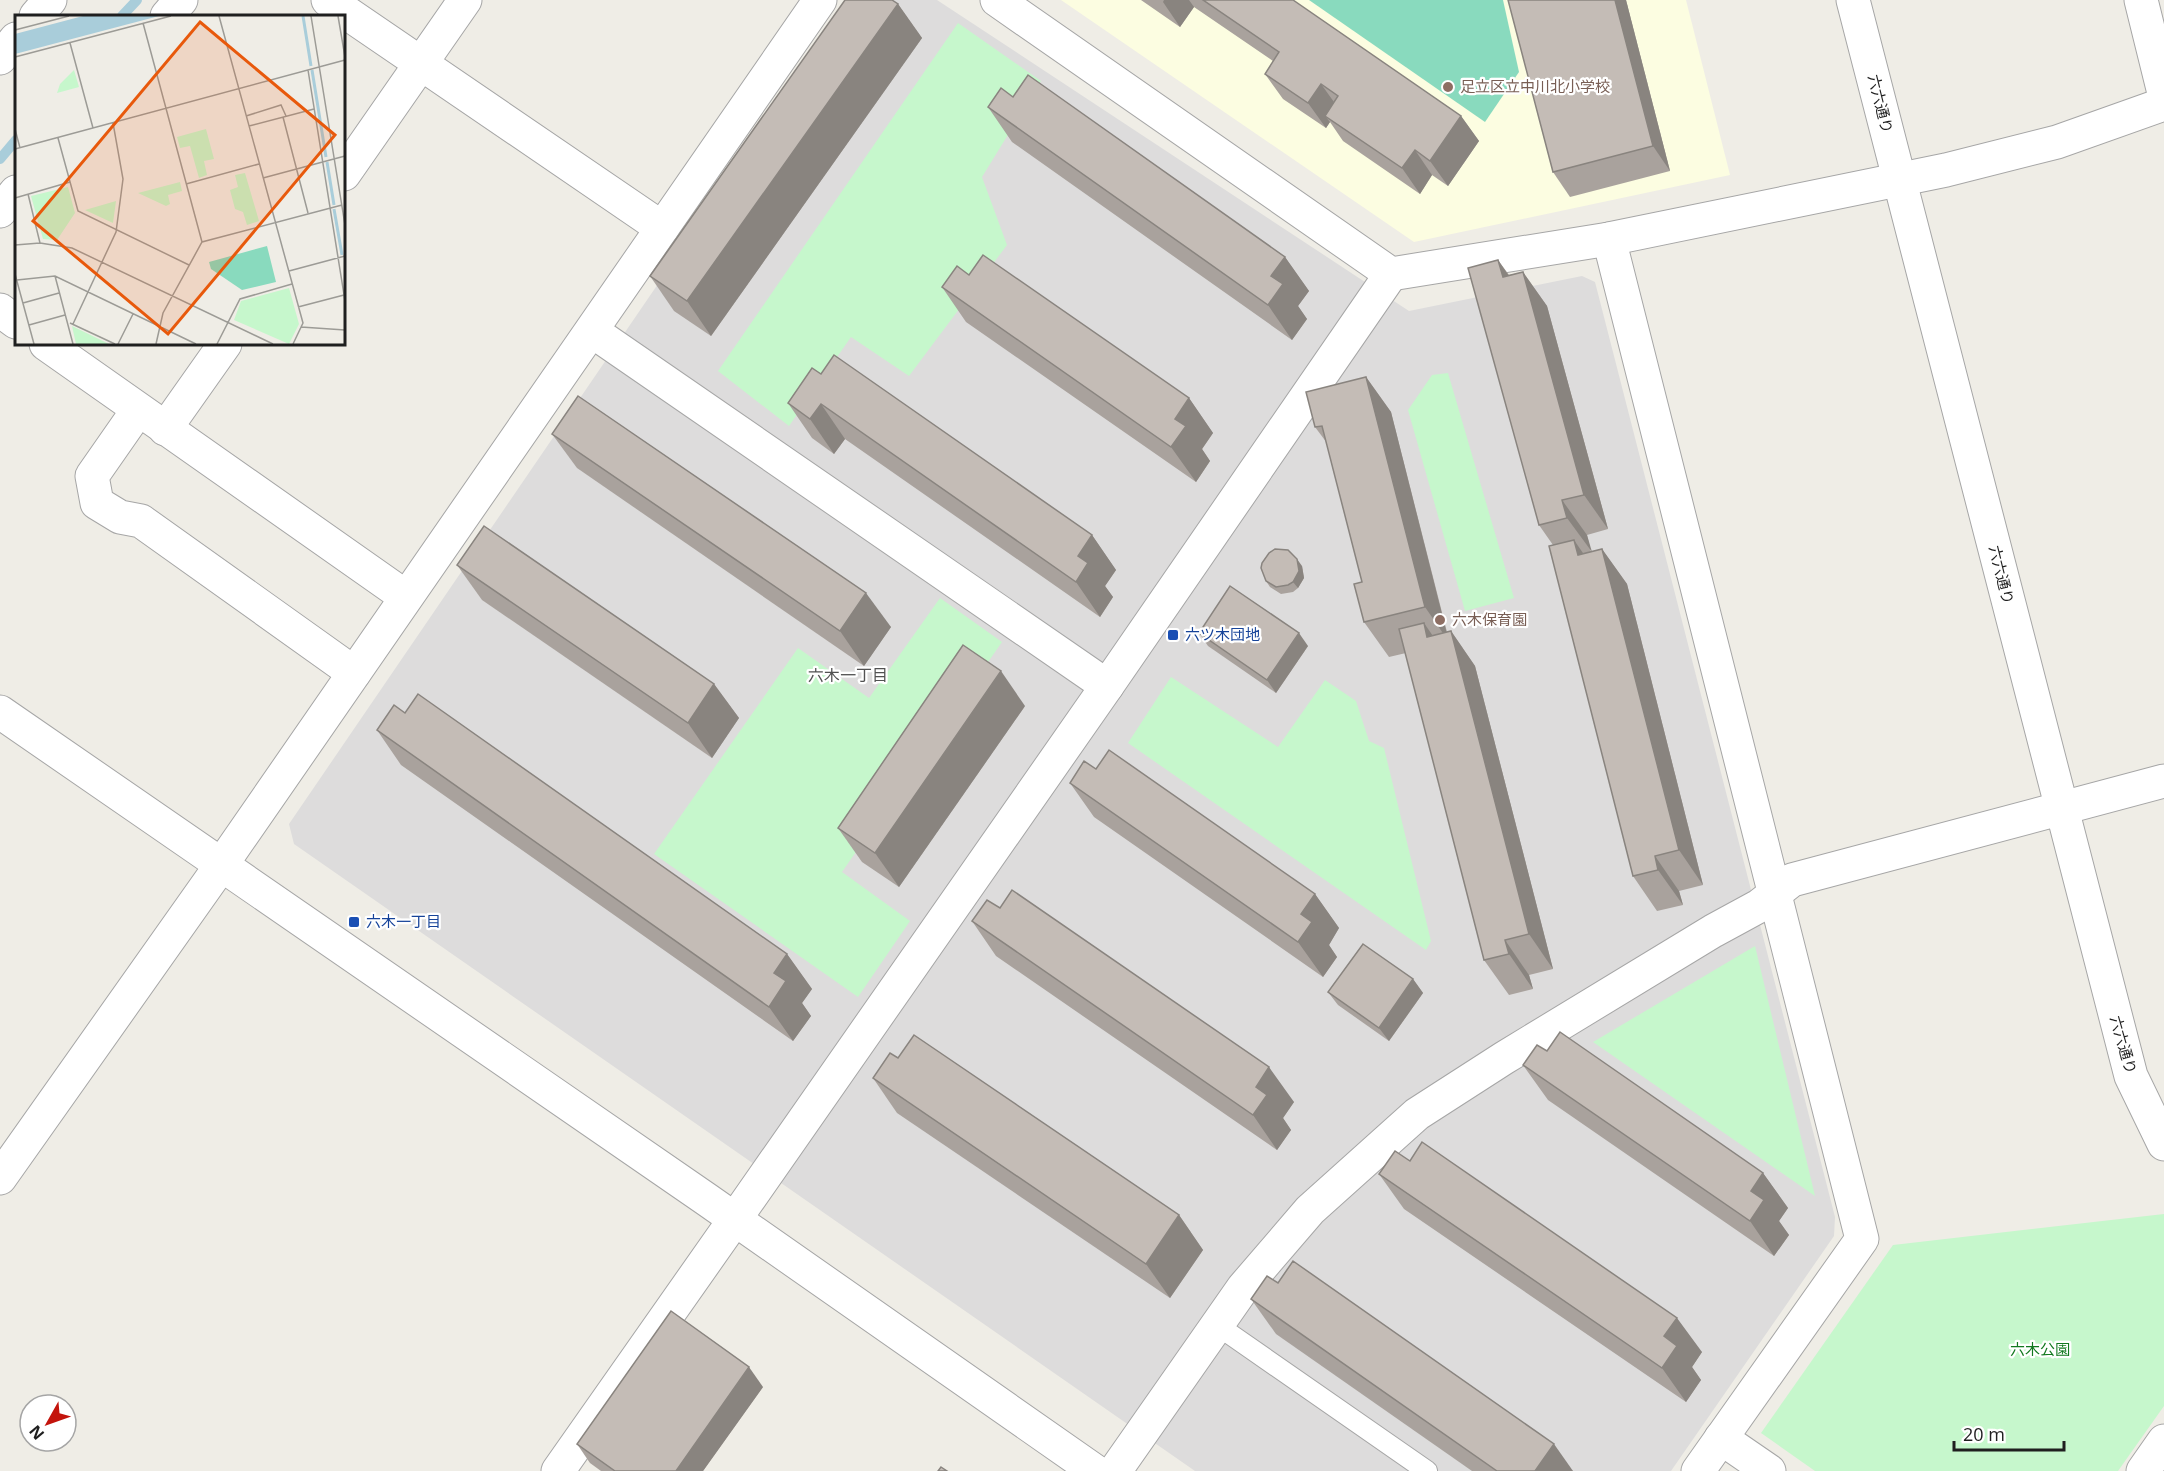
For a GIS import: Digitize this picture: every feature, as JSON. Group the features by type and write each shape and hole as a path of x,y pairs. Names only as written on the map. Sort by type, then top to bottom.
{"street":[{"path":"37,15 50,0"},
{"path":"168,15 181,0"},
{"path":"328,0 662,228"},
{"path":"345,173 465,0"},
{"path":"0,1178 222,864 820,0"},
{"path":"997,0 1391,274 1609,239 1900,180 2057,142 2164,104"},
{"name":"六六通り","path":"1853,0 2131,1076 2164,1143"},
{"path":"2141,0 2164,93"},
{"path":"0,58 15,40"},
{"path":"0,211 15,193"},
{"path":"1609,239 1862,1239 1698,1471"},
{"path":"558,1471 1107,686 1391,274"},
{"path":"0,310 15,321"},
{"path":"592,331 1107,686"},
{"path":"47,345 406,597"},
{"path":"165,429 224,345"},
{"path":"138,410 92,476 97,503 120,517 141,521 354,673"},
{"path":"0,712 735,1219 1095,1471"},
{"path":"1115,1471 1244,1288 1310,1209 1417,1114 1504,1058 1774,896 1792,880 2164,782"},
{"path":"1721,1438 1769,1471"},
{"path":"2143,1471 2164,1441"}],"lane":[{"path":"1217,1326 1427,1471"}],"shaded area":[{"path":"852,0 937,0 1409,311 1582,276 1595,282 1835,1217 1834,1236 1671,1471 1195,1471 294,844 289,824"},
{"name":"足立区立中川北小学校","path":"1061,0 1686,0 1730,175 1414,242"}],"green space":[{"path":"1309,0 1503,0 1519,72 1485,122"},
{"path":"958,23 1041,81 982,177 1007,245 909,376 851,337 789,426 718,371"},
{"path":"1448,373 1514,598 1465,611 1408,410 1432,375"},
{"path":"940,598 1002,642 842,872 910,921 858,997 654,854 798,648 869,698"},
{"path":"1171,677 1278,747 1325,680 1356,701 1369,741 1384,748 1431,941 1426,950 1128,743"},
{"path":"1755,946 1815,1196 1593,1042"},
{"name":"六木公園","path":"2164,1214 2164,1406 2118,1471 1815,1471 1761,1433 1893,1245"}],"building":[{"path":"845,0 892,0 898,4 687,301 650,276"},
{"path":"1203,0 1293,0 1461,116 1430,161 1415,150 1402,168 1325,116 1338,96 1321,84 1308,103 1265,74 1279,52"},
{"path":"1508,0 1615,0 1653,146 1553,172"},
{"path":"1028,75 1285,257 1271,276 1283,284 1268,305 988,107 1001,88 1013,97"},
{"path":"983,255 1189,398 1175,419 1186,426 1171,447 942,287 957,266 969,275"},
{"path":"1498,260 1503,277 1523,272 1584,495 1562,500 1567,518 1539,525 1468,268"},
{"path":"834,355 1092,535 1078,556 1088,563 1076,582 821,404 810,419 788,403 812,368 821,374"},
{"path":"1366,377 1425,607 1364,622 1354,584 1362,582 1322,426 1315,427 1306,392"},
{"path":"578,396 866,593 840,631 552,434"},
{"path":"484,526 714,684 688,723 457,565"},
{"path":"1574,540 1578,555 1602,549 1679,850 1655,856 1658,870 1633,876 1549,546"},
{"path":"1275,549 1288,550 1297,559 1299,571 1293,582 1288,585 1276,587 1266,581 1261,568 1269,553"},
{"path":"1230,586 1299,633 1267,680 1199,633"},
{"path":"1424,623 1427,637 1451,631 1529,934 1505,940 1509,954 1484,960 1399,629"},
{"path":"963,645 1001,671 875,853 838,828"},
{"path":"418,694 787,954 774,973 786,981 769,1007 377,730 394,705 405,713"},
{"path":"1109,750 1315,894 1301,914 1312,922 1298,942 1070,783 1084,761 1096,769"},
{"path":"1012,890 1269,1067 1256,1087 1267,1095 1253,1115 972,921 987,900 1000,908"},
{"path":"1363,944 1413,979 1379,1028 1328,992"},
{"path":"1560,1032 1763,1173 1751,1191 1764,1200 1750,1221 1523,1065 1537,1045 1547,1051"},
{"path":"914,1035 1179,1215 1146,1264 873,1078 890,1053 898,1058"},
{"path":"1422,1142 1677,1318 1664,1336 1677,1346 1662,1368 1379,1174 1395,1151 1410,1161"},
{"path":"1293,1261 1554,1444 1535,1471 1497,1471 1251,1299 1267,1276 1278,1283"},
{"path":"671,1311 749,1367 676,1471 615,1471 577,1444"}],"waterway":[{"path":"123,15 137,0"},
{"path":"0,159 15,141"}],"place":[{"name":"足立区立中川北小学校","path":"1448,87"},
{"name":"六木保育園","path":"1440,620"},
{"name":"六ツ木団地","path":"1173,635"},
{"name":"六木一丁目","path":"354,922"}],"district":[{"name":"六木一丁目","path":"848,675"}]}
